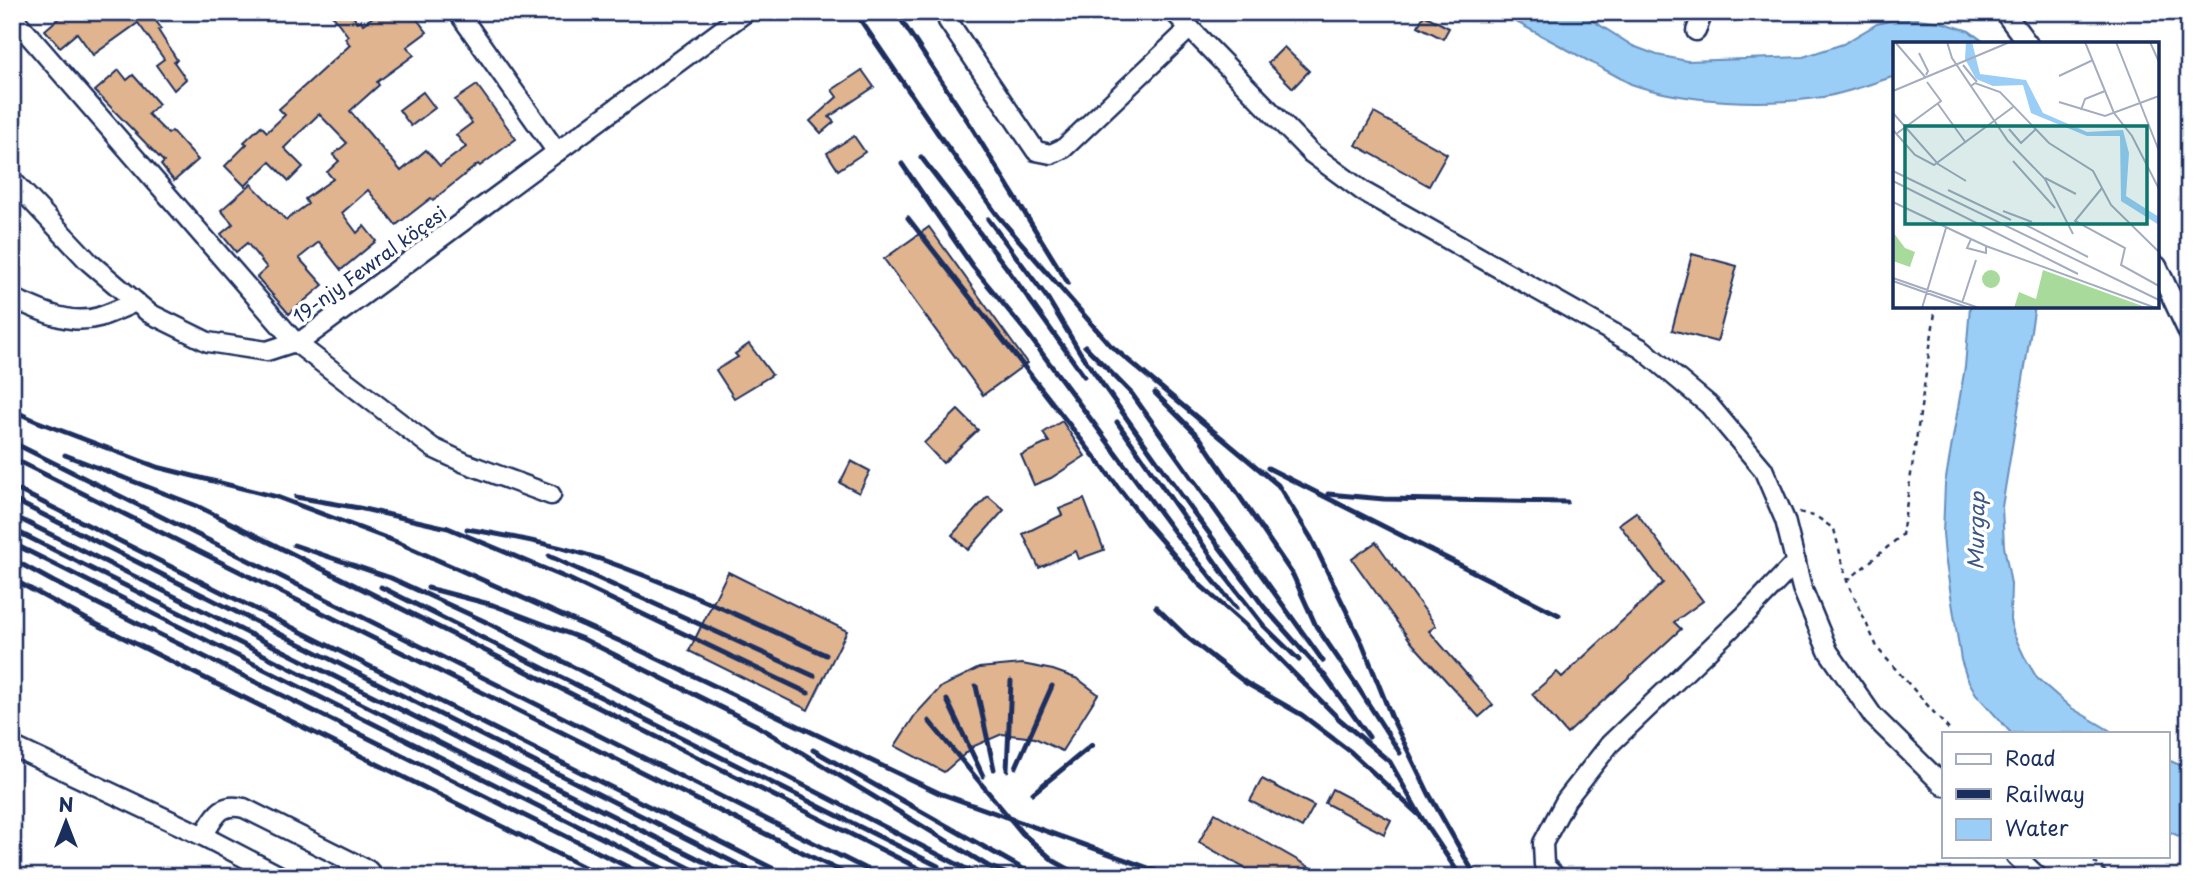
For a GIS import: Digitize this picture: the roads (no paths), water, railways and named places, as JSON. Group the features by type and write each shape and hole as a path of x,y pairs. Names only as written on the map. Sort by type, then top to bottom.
{"street":[{"path":"458,12 557,152"},
{"name":"19-njy Fewral köçesi","path":"12,180 89,262 149,313 208,342 267,351 304,340 746,12"},
{"path":"1174,12 1311,153 1364,192 1642,349 1709,405 1763,469 1785,520 1802,588 1828,651 1872,716 1942,784"},
{"path":"1696,31 1703,12"},
{"path":"2004,12 2026,42"},
{"path":"12,16 295,342 433,448 551,495"},
{"path":"948,21 1036,151 1051,154 1064,148 1190,28"},
{"path":"2159,270 2189,334"},
{"path":"12,298 52,316 84,319 98,317 136,302"},
{"path":"1556,877 1544,865 1543,843 1566,800 1610,744 1745,615 1796,562"},
{"path":"12,746 203,836 282,877"},
{"path":"203,836 223,808 234,805 368,870 374,877"},
{"path":"2018,858 2038,877"}],"water":[{"path":"1498,12 1579,12 1633,46 1657,55 1687,61 1803,57 1843,44 1877,24 1893,20 1941,22 1969,31 1984,42 1893,42 1893,77 1850,91 1801,100 1751,102 1700,99 1631,84"},
{"name":"Murgap","path":"1970,308 2035,308 2002,507 2004,546 2011,584 2010,620 2014,635 2037,678 2070,707 2112,732 2010,732 1976,694 1967,678 1961,660 1943,533 1945,484 1965,367"},
{"path":"2170,761 2189,769 2189,841 2170,832"}],"railway":[{"path":"855,12 998,216 1110,345 1278,485 1311,538 1362,643 1392,718 1429,794 1476,877"},
{"path":"896,12 969,123 1068,283"},
{"path":"921,157 1006,267 1084,376"},
{"path":"902,164 973,267 1027,333 1178,537 1236,608"},
{"path":"908,218 1147,524 1200,585 1252,631 1338,718 1390,762 1421,817"},
{"path":"988,219 1048,299 1081,354 1194,513 1264,607 1325,676 1369,737"},
{"path":"1085,346 1132,394 1323,661"},
{"path":"1155,393 1200,438 1293,575 1316,626 1400,753"},
{"path":"12,410 157,467 277,497 397,542 633,647 939,793 1157,871"},
{"path":"1117,422 1225,576 1264,626 1299,660"},
{"path":"12,442 882,877"},
{"path":"65,455 197,506 936,877"},
{"path":"12,458 852,877"},
{"path":"1268,468 1559,615"},
{"path":"12,487 790,877"},
{"path":"1328,494 1384,499 1567,502"},
{"path":"296,497 448,528 569,579 808,693"},
{"path":"12,499 763,877"},
{"path":"12,515 735,877"},
{"path":"12,529 708,877"},
{"path":"467,529 536,542 603,560 687,593 826,655"},
{"path":"12,543 680,877"},
{"path":"294,545 391,578 484,621 982,877"},
{"path":"549,556 814,676"},
{"path":"12,559 648,877"},
{"path":"12,579 88,620 604,877"},
{"path":"381,587 938,866"},
{"path":"428,588 493,605 583,639 756,725 988,866 1015,877"},
{"path":"1156,607 1188,638 1246,683 1302,715 1351,752 1421,817 1461,877"},
{"path":"1007,770 1011,681"},
{"path":"976,686 994,769"},
{"path":"1016,767 1052,686"},
{"path":"947,700 983,776"},
{"path":"929,721 1022,833 1054,861 1083,877"},
{"path":"1033,793 1092,745"},
{"path":"813,750 1023,869 1042,877"}]}
